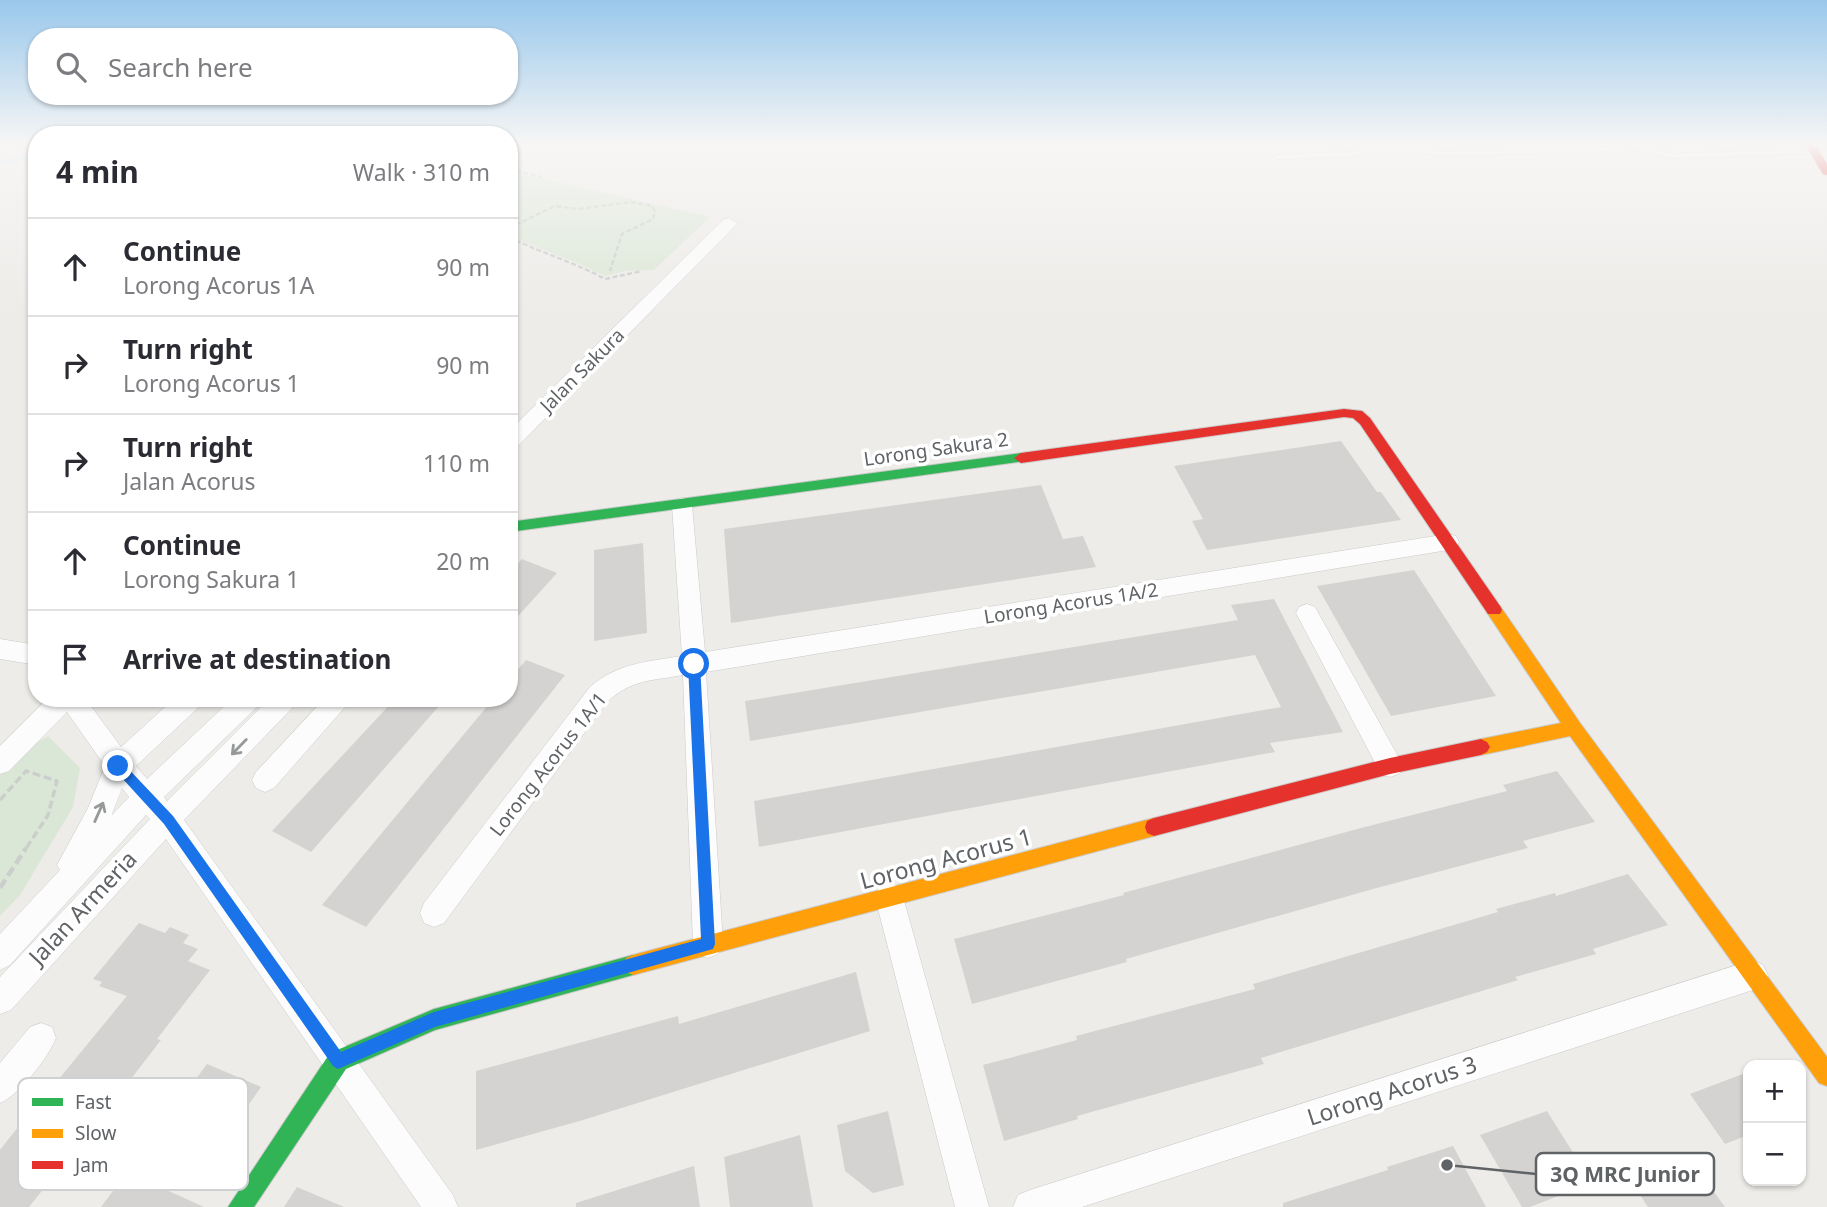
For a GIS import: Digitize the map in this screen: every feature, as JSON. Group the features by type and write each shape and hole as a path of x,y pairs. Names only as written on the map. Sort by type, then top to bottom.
{"street":[{"name":"Jalan Sakura","path":"518,434 729,223"},
{"name":"Lorong Sakura 2","path":"518,526 1344,412 1357,414 1365,421 1448,542"},
{"path":"682,505 694,664 708,944"},
{"path":"1448,542 1574,728 1827,1075"},
{"name":"Lorong Acorus 1A/2","path":"694,664 1448,542"},
{"path":"1307,613 1391,766"},
{"path":"0,649 28,654"},
{"name":"Lorong Acorus 1A/1","path":"434,914 599,694 615,680 631,674 694,664"},
{"path":"0,763 55,707"},
{"path":"77,707 118,766 145,798 169,820 441,1207"},
{"path":"55,894 99,814 118,766 181,707"},
{"path":"145,798 241,707"},
{"path":"169,820 277,707"},
{"path":"265,780 333,707"},
{"name":"Lorong Acorus 1","path":"338,1061 434,1020 708,944 1391,766 1574,728"},
{"name":"Jalan Armeria","path":"0,955 145,798"},
{"name":"Jalan Armeria","path":"0,999 141,846 169,820"},
{"path":"889,897 972,1207"},
{"name":"Lorong Acorus 3","path":"1030,1207 1753,975"},
{"path":"0,1087 41,1038"},
{"path":"240,1207 338,1061"}],"path":[{"path":"518,224 555,206 579,209 631,202 652,206 655,211 653,219 622,234 610,271"},
{"path":"518,242 539,252 574,262 604,279 642,271"},
{"path":"0,800 26,771 57,781 48,816 0,888"}],"green space":[{"path":"518,200 637,200 710,217 654,270 626,271 605,276 518,239"},
{"path":"48,736 80,768 73,807 20,895 0,916 0,775 22,752"}],"building":[{"path":"1341,441 1377,492 1381,492 1401,520 1207,550 1192,521 1203,519 1174,466"},
{"path":"1041,485 1063,539 1083,536 1096,567 731,623 724,529"},
{"path":"643,543 647,633 594,641 594,550"},
{"path":"522,559 557,573 518,616 518,563"},
{"path":"1414,570 1496,696 1391,716 1317,586"},
{"path":"1274,599 1343,732 1270,743 1275,752 759,847 754,801 1281,707 1255,655 750,741 745,701 1238,620 1231,605"},
{"path":"526,660 565,675 366,927 322,905 487,707 518,707 518,669"},
{"path":"388,707 438,707 311,852 272,831"},
{"path":"1557,771 1595,822 1523,841 1528,848 1373,889 1126,959 1127,962 972,1004 954,939 1507,791 1503,785"},
{"path":"1628,874 1668,925 1593,949 1596,954 1515,977 1518,980 1261,1058 1264,1064 1077,1116 1078,1119 1004,1141 983,1065 1077,1040 1076,1036 1255,989 1253,984 1498,912 1496,909 1555,893 1556,896"},
{"path":"139,923 165,933 170,927 189,935 183,943 198,949 188,961 210,970 157,1039 161,1040 132,1078 60,1078 127,996 99,986 102,982 93,979"},
{"path":"856,972 870,1031 583,1120 476,1150 476,1071 678,1016 679,1024"},
{"path":"207,1064 240,1078 197,1078"},
{"path":"1743,1074 1743,1137 1725,1144 1690,1094"},
{"path":"248,1081 261,1087 248,1106"},
{"path":"888,1111 904,1185 873,1193 845,1171 837,1125"},
{"path":"1547,1111 1592,1183 1530,1207 1522,1207 1480,1135"},
{"path":"18,1127 18,1190 43,1190 29,1207 0,1207 0,1150"},
{"path":"800,1135 813,1207 730,1207 724,1157"},
{"path":"1453,1146 1486,1207 1283,1207 1283,1203"},
{"path":"1685,1152 1725,1207 1648,1207 1628,1177"},
{"path":"694,1166 700,1207 576,1207 576,1203"},
{"path":"297,1187 344,1207 284,1207"},
{"path":"114,1190 167,1190 204,1207 101,1207"}],"traffic: fast":[{"path":"518,526 1021,458"},
{"path":"240,1207 338,1061 434,1020 633,965"}],"traffic: slow":[{"path":"1494,610 1574,728 1827,1075"},
{"path":"1481,747 1574,728"},
{"path":"633,965 1154,827"}],"traffic: jam":[{"path":"1021,458 1344,413 1357,414 1365,421 1494,610"},
{"path":"1154,827 1390,766 1481,747"}],"place":[{"name":"3Q MRC Junior","path":"1447,1165"}],"route":[{"path":"118,766 145,798 169,820 338,1061 434,1020 708,944 694,664"}]}
